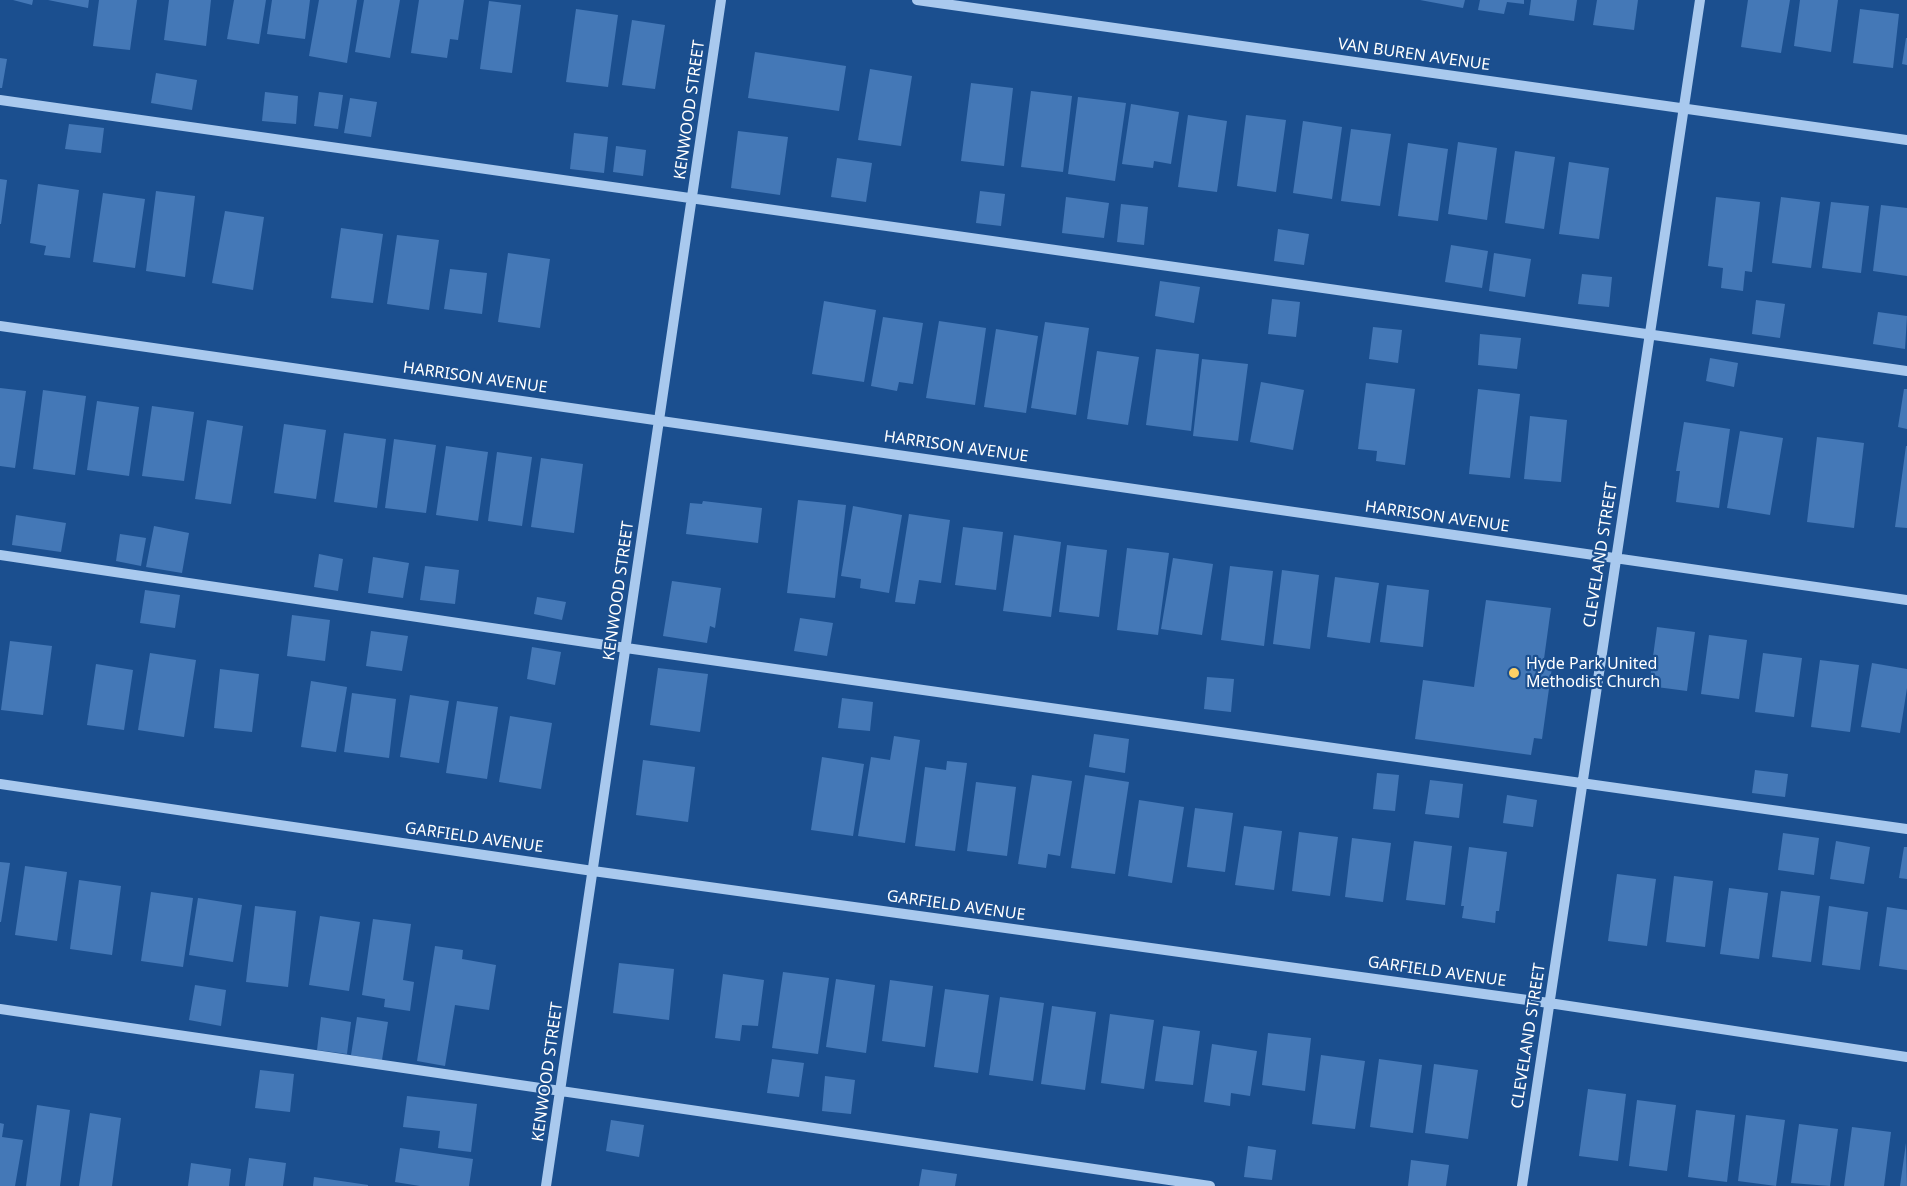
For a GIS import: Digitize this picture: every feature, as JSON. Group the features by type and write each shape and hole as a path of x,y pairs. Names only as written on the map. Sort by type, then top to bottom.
{"street":[{"name":"KENWOOD STREET","path":"546,1186 721,0"},
{"name":"VAN BUREN AVENUE","path":"917,0 1907,140"},
{"name":"CLEVELAND STREET","path":"1521,1186 1700,0"},
{"path":"0,100 1907,371"},
{"name":"HARRISON AVENUE","path":"0,326 1907,600"},
{"path":"0,555 626,648 1907,829"},
{"name":"GARFIELD AVENUE","path":"0,784 593,871 1549,1003 1907,1057"},
{"path":"0,1009 1210,1186"}],"building":[{"path":"13,0 33,0 32,5"},
{"path":"48,0 89,0 88,8"},
{"path":"99,0 137,0 130,50 93,46"},
{"path":"169,0 211,0 206,46 164,40"},
{"path":"234,0 266,0 259,44 227,39"},
{"path":"272,0 310,0 305,39 267,34"},
{"path":"319,0 357,0 347,63 309,56"},
{"path":"364,0 400,0 390,58 355,52"},
{"path":"419,0 464,0 458,40 450,39 447,58 411,53"},
{"path":"1420,0 1465,0 1463,8"},
{"path":"1480,0 1524,0 1524,4 1507,2 1504,14 1478,10"},
{"path":"1531,0 1577,0 1574,21 1529,15"},
{"path":"1597,0 1638,0 1634,30 1593,25"},
{"path":"1748,0 1790,0 1781,53 1741,47"},
{"path":"1800,0 1838,0 1831,52 1794,46"},
{"path":"489,1 521,5 512,73 480,69"},
{"path":"576,9 618,15 608,87 566,82"},
{"path":"1860,9 1899,14 1893,68 1853,63"},
{"path":"632,20 665,25 655,89 622,85"},
{"path":"1907,38 1907,65 1902,64"},
{"path":"755,52 846,66 839,111 748,98"},
{"path":"0,58 7,59 2,88 0,88"},
{"path":"870,69 912,76 901,146 858,140"},
{"path":"156,73 197,80 192,110 151,103"},
{"path":"971,83 1013,88 1004,166 961,161"},
{"path":"1031,91 1072,96 1063,172 1021,167"},
{"path":"265,92 298,96 296,124 262,121"},
{"path":"319,92 343,95 338,129 314,126"},
{"path":"1078,97 1126,103 1115,181 1068,174"},
{"path":"350,98 377,102 371,137 344,133"},
{"path":"1131,104 1179,112 1171,164 1154,161 1153,168 1122,164"},
{"path":"1188,115 1227,121 1217,192 1178,187"},
{"path":"1246,115 1286,120 1276,192 1237,186"},
{"path":"1303,121 1342,127 1332,199 1293,193"},
{"path":"69,124 104,128 101,153 65,149"},
{"path":"1351,129 1391,134 1380,206 1341,201"},
{"path":"738,131 788,137 780,195 731,188"},
{"path":"574,133 608,137 604,173 570,169"},
{"path":"1458,142 1497,148 1487,220 1448,214"},
{"path":"1408,143 1448,149 1438,221 1398,216"},
{"path":"616,146 646,150 643,176 613,172"},
{"path":"1515,151 1555,157 1544,229 1505,223"},
{"path":"837,158 872,163 866,202 831,197"},
{"path":"1569,162 1609,168 1599,239 1559,234"},
{"path":"0,179 7,180 1,224 0,224"},
{"path":"38,184 79,190 70,258 44,255 46,246 30,243"},
{"path":"156,191 195,196 185,277 146,271"},
{"path":"980,191 1005,194 1001,226 976,223"},
{"path":"103,193 145,199 135,268 93,262"},
{"path":"1066,197 1109,203 1104,238 1062,233"},
{"path":"1716,197 1760,202 1752,272 1745,271 1743,291 1721,288 1723,268 1708,266"},
{"path":"1781,197 1820,202 1811,268 1772,263"},
{"path":"1831,202 1869,206 1861,273 1822,268"},
{"path":"1121,204 1148,207 1144,245 1117,242"},
{"path":"1881,205 1907,208 1907,276 1873,271"},
{"path":"225,211 264,217 253,290 212,283"},
{"path":"341,228 383,234 373,303 331,298"},
{"path":"1278,229 1309,234 1304,265 1274,261"},
{"path":"397,235 439,240 429,310 387,304"},
{"path":"1451,245 1488,251 1482,288 1445,282"},
{"path":"508,253 550,259 540,328 498,322"},
{"path":"1494,253 1531,259 1525,297 1489,291"},
{"path":"450,269 487,273 482,314 444,309"},
{"path":"1582,274 1612,277 1609,307 1578,304"},
{"path":"1160,281 1200,287 1194,323 1155,316"},
{"path":"1272,299 1300,302 1296,337 1268,334"},
{"path":"1756,300 1785,304 1780,338 1752,334"},
{"path":"824,301 876,310 864,382 812,374"},
{"path":"1878,312 1907,316 1905,349 1873,344"},
{"path":"883,317 923,323 913,384 899,382 897,391 871,386"},
{"path":"939,321 986,328 975,405 926,398"},
{"path":"1045,322 1089,328 1076,415 1031,408"},
{"path":"1373,327 1402,330 1398,363 1369,359"},
{"path":"996,329 1038,336 1026,413 984,407"},
{"path":"1480,334 1521,338 1517,369 1478,365"},
{"path":"1156,349 1199,354 1191,431 1146,425"},
{"path":"1097,351 1139,357 1128,425 1087,419"},
{"path":"1710,358 1738,363 1734,387 1706,381"},
{"path":"1202,359 1248,364 1238,441 1193,436"},
{"path":"1261,382 1304,390 1293,450 1250,442"},
{"path":"1366,383 1415,389 1405,465 1376,461 1377,451 1358,449"},
{"path":"0,388 26,391 15,468 0,466"},
{"path":"1478,389 1520,394 1510,478 1469,474"},
{"path":"1904,389 1907,389 1907,429 1898,427"},
{"path":"43,390 86,396 75,475 33,469"},
{"path":"97,401 139,407 129,476 87,470"},
{"path":"152,406 194,412 184,481 142,476"},
{"path":"1530,416 1567,420 1561,482 1524,479"},
{"path":"207,420 243,426 231,504 195,499"},
{"path":"1684,422 1730,429 1719,508 1676,502 1680,471 1676,471"},
{"path":"284,424 326,430 316,499 274,493"},
{"path":"1740,431 1783,438 1770,515 1727,508"},
{"path":"344,433 386,439 377,508 334,502"},
{"path":"1817,437 1864,443 1854,528 1807,522"},
{"path":"394,439 436,445 426,513 385,508"},
{"path":"446,446 488,452 478,521 436,515"},
{"path":"1907,446 1907,528 1895,527"},
{"path":"497,452 532,457 522,526 488,521"},
{"path":"541,458 583,464 574,533 531,527"},
{"path":"798,500 846,505 835,598 787,593"},
{"path":"703,501 762,508 758,543 686,534 690,503 702,504"},
{"path":"853,506 902,515 889,593 860,588 861,579 841,576"},
{"path":"909,514 950,520 941,583 919,580 915,604 895,602"},
{"path":"16,515 66,523 61,552 12,545"},
{"path":"154,526 189,533 182,573 146,567"},
{"path":"963,527 1003,532 996,590 955,585"},
{"path":"120,534 146,538 141,566 116,561"},
{"path":"1014,535 1061,542 1051,617 1003,611"},
{"path":"1067,545 1107,550 1099,617 1059,612"},
{"path":"1127,548 1169,553 1158,635 1117,630"},
{"path":"319,554 343,559 338,591 314,587"},
{"path":"373,557 409,563 403,598 368,593"},
{"path":"1173,558 1213,564 1202,635 1161,629"},
{"path":"425,566 459,570 455,604 420,600"},
{"path":"1230,566 1273,571 1264,646 1221,640"},
{"path":"1282,570 1319,575 1310,649 1273,644"},
{"path":"1335,577 1379,583 1370,643 1327,637"},
{"path":"672,581 721,588 715,628 710,626 707,643 663,636"},
{"path":"1387,585 1429,590 1423,647 1380,642"},
{"path":"145,590 180,595 175,628 140,623"},
{"path":"537,597 566,602 562,620 534,614"},
{"name":"Hyde Park United Methodist Church","path":"1486,600 1551,608 1543,666 1552,667 1542,739 1534,738 1531,755 1415,739 1423,680 1474,687"},
{"path":"292,615 330,620 325,661 287,656"},
{"path":"800,618 833,623 827,656 794,651"},
{"path":"1657,627 1695,632 1687,691 1649,686"},
{"path":"371,631 408,636 402,671 366,666"},
{"path":"1709,635 1747,640 1739,699 1701,694"},
{"path":"10,641 52,646 43,715 1,710"},
{"path":"532,647 561,652 555,685 527,679"},
{"path":"150,653 196,660 184,737 138,730"},
{"path":"1763,653 1802,658 1794,717 1755,712"},
{"path":"1820,660 1859,665 1850,732 1811,727"},
{"path":"1872,663 1907,669 1907,688 1900,733 1861,727"},
{"path":"96,664 133,670 124,730 87,725"},
{"path":"658,668 708,674 700,732 650,725"},
{"path":"220,669 259,674 252,732 214,728"},
{"path":"1207,677 1234,679 1231,712 1204,709"},
{"path":"311,681 347,687 336,752 301,747"},
{"path":"352,693 396,699 389,758 344,752"},
{"path":"410,695 449,701 439,763 400,757"},
{"path":"842,698 873,702 870,731 838,728"},
{"path":"457,701 498,707 487,779 446,773"},
{"path":"510,716 552,723 541,789 499,782"},
{"path":"1094,734 1129,739 1125,773 1089,767"},
{"path":"894,736 920,740 905,843 858,836 871,757 890,760"},
{"path":"822,757 864,764 853,836 811,830"},
{"path":"643,760 695,767 688,822 636,815"},
{"path":"947,761 967,763 955,851 915,846 925,767 946,770"},
{"path":"1755,770 1788,774 1785,797 1752,793"},
{"path":"1377,773 1399,775 1395,811 1373,809"},
{"path":"1032,775 1072,781 1060,856 1048,854 1046,868 1018,864"},
{"path":"1085,775 1129,782 1115,874 1071,868"},
{"path":"1430,780 1463,784 1459,818 1425,814"},
{"path":"976,782 1016,787 1007,856 967,851"},
{"path":"1507,795 1537,800 1533,827 1503,823"},
{"path":"1139,800 1184,807 1172,883 1128,876"},
{"path":"1195,808 1233,813 1225,872 1187,867"},
{"path":"1244,826 1282,831 1274,890 1235,885"},
{"path":"1299,832 1338,837 1330,896 1292,891"},
{"path":"1783,833 1819,838 1814,875 1778,870"},
{"path":"1352,838 1391,843 1383,902 1345,897"},
{"path":"1414,841 1452,846 1445,905 1406,900"},
{"path":"1836,841 1870,847 1864,884 1830,879"},
{"path":"1469,847 1507,852 1499,911 1496,911 1495,923 1462,918 1464,906 1461,906"},
{"path":"1904,847 1907,847 1907,879 1899,878"},
{"path":"0,862 10,863 1,922 0,922"},
{"path":"25,866 67,872 57,941 15,935"},
{"path":"1617,874 1656,879 1647,946 1608,941"},
{"path":"1674,876 1713,881 1705,947 1666,942"},
{"path":"79,880 121,886 112,955 70,949"},
{"path":"1729,888 1768,893 1759,959 1720,954"},
{"path":"1781,891 1820,896 1811,962 1772,957"},
{"path":"151,892 193,898 183,967 141,961"},
{"path":"198,898 242,905 233,962 189,955"},
{"path":"255,906 296,911 288,987 246,982"},
{"path":"1829,906 1868,912 1860,970 1822,965"},
{"path":"1887,907 1907,910 1907,970 1879,966"},
{"path":"320,916 360,922 349,991 309,985"},
{"path":"373,919 411,924 403,980 414,982 410,1011 384,1007 385,999 362,995"},
{"path":"435,946 463,950 462,959 496,965 489,1010 455,1005 445,1066 417,1061"},
{"path":"619,963 674,969 669,1020 613,1013"},
{"path":"783,972 829,978 818,1054 772,1048"},
{"path":"723,974 764,980 758,1026 742,1025 740,1041 715,1038"},
{"path":"836,979 875,985 866,1053 826,1047"},
{"path":"890,980 933,986 925,1047 882,1041"},
{"path":"195,985 226,990 221,1026 189,1020"},
{"path":"945,989 989,995 978,1073 934,1067"},
{"path":"1000,997 1044,1003 1033,1081 989,1075"},
{"path":"1052,1006 1096,1012 1085,1090 1041,1084"},
{"path":"1110,1014 1154,1020 1144,1089 1101,1083"},
{"path":"321,1017 351,1022 347,1054 317,1050"},
{"path":"357,1017 388,1022 382,1060 351,1055"},
{"path":"1163,1026 1200,1031 1193,1085 1155,1081"},
{"path":"1268,1033 1311,1038 1305,1091 1262,1085"},
{"path":"1212,1044 1257,1051 1250,1096 1231,1093 1230,1106 1204,1102"},
{"path":"1321,1055 1365,1061 1355,1129 1312,1124"},
{"path":"772,1059 804,1063 799,1097 767,1093"},
{"path":"1379,1059 1422,1065 1413,1133 1370,1127"},
{"path":"1434,1064 1478,1070 1468,1139 1425,1133"},
{"path":"260,1070 294,1074 290,1112 255,1108"},
{"path":"825,1076 855,1080 851,1114 822,1111"},
{"path":"1588,1089 1626,1094 1618,1161 1579,1156"},
{"path":"407,1096 477,1104 471,1152 438,1148 440,1131 403,1127"},
{"path":"1637,1100 1676,1105 1667,1171 1629,1166"},
{"path":"37,1105 70,1110 60,1186 26,1186"},
{"path":"1696,1110 1735,1115 1727,1182 1688,1177"},
{"path":"90,1113 121,1118 112,1186 79,1186"},
{"path":"1746,1115 1785,1120 1776,1186 1738,1181"},
{"path":"611,1120 644,1125 639,1157 606,1151"},
{"path":"0,1123 4,1124 2,1137 23,1140 15,1186 0,1186"},
{"path":"1799,1124 1838,1129 1830,1186 1791,1183"},
{"path":"1852,1127 1891,1132 1884,1186 1844,1186"},
{"path":"1906,1143 1907,1186 1900,1186"},
{"path":"1248,1146 1276,1150 1272,1180 1244,1177"},
{"path":"400,1148 473,1159 469,1186 420,1186 395,1182"},
{"path":"249,1158 286,1163 283,1186 245,1186"},
{"path":"1411,1160 1449,1165 1446,1186 1408,1186"},
{"path":"191,1163 231,1169 229,1186 188,1186"},
{"path":"922,1169 957,1174 955,1186 919,1186"},
{"path":"314,1177 368,1185 368,1186 313,1186"}],"place":[{"name":"Hyde Park United Methodist Church","path":"1514,673"}]}
